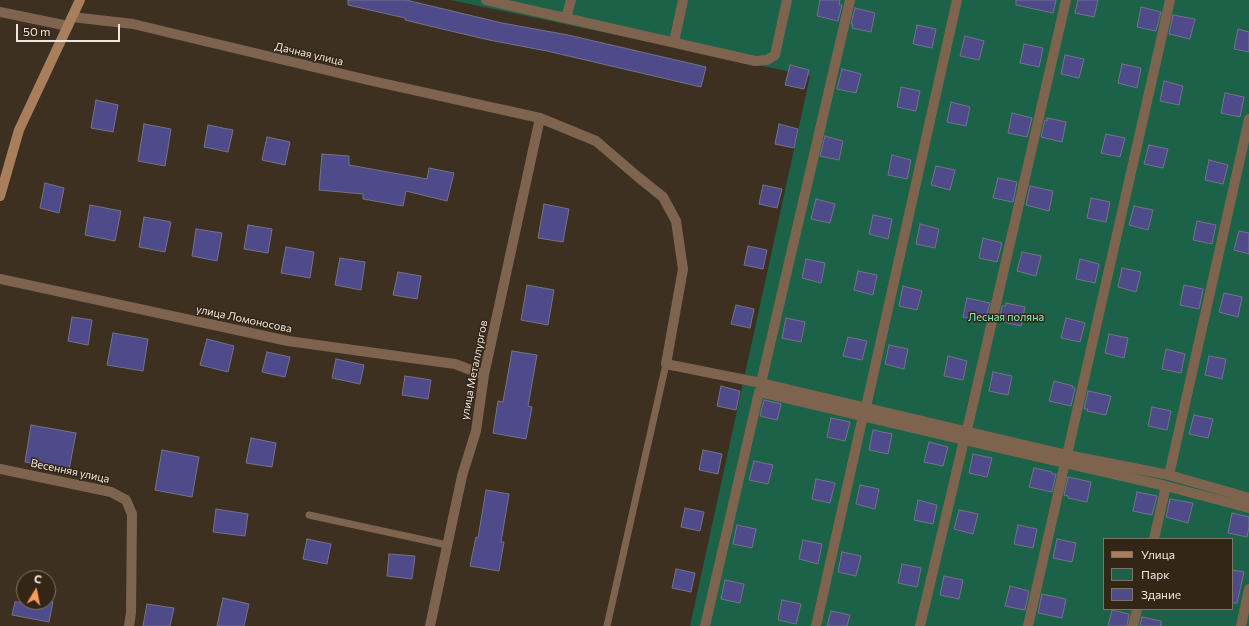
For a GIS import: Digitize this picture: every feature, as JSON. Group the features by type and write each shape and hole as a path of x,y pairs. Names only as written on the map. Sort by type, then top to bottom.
{"street":[{"path":"0,196 19,130 80,0"},
{"path":"486,0 755,61 767,60 775,55 787,0"},
{"path":"566,18 571,0"},
{"path":"674,42 683,0"},
{"path":"761,383 850,0"},
{"path":"816,626 957,0"},
{"path":"920,626 966,435 1066,0"},
{"path":"1028,626 1170,0"},
{"name":"Дачная улица","path":"0,12 70,22 133,24 368,80 540,118 596,141 663,197 676,221 683,269 666,364"},
{"name":"улица Металлургов","path":"430,626 462,476 476,431 484,375 540,118"},
{"path":"1169,475 1249,119"},
{"name":"улица Ломоносова","path":"0,279 288,341 455,364 484,375"},
{"path":"666,364 761,383 864,412"},
{"path":"705,626 759,392 864,412 966,435 1066,459 1249,508"},
{"path":"1066,459 1169,475 1249,498"},
{"name":"Весенняя улица","path":"0,469 111,492 126,500 132,514 131,613 129,626"},
{"path":"1154,538 1166,486"},
{"path":"1241,626 1249,590"},
{"path":"1134,626 1137,610"}],"lane":[{"path":"607,626 666,364"},
{"path":"309,515 447,545"}],"green space":[{"name":"Лесная поляна","path":"451,0 1249,0 1249,626 690,626 810,76"}],"building":[{"path":"348,0 406,0 502,23 568,35 706,67 701,87 405,20 405,18 348,5"},
{"path":"820,0 840,0 839,5 842,5 838,21 817,16"},
{"path":"1016,0 1056,0 1053,13 1016,5"},
{"path":"1078,0 1098,0 1094,17 1075,13"},
{"path":"1141,7 1161,12 1156,31 1137,27"},
{"path":"855,8 875,13 871,32 852,28 853,24 851,24"},
{"path":"1173,15 1195,19 1190,39 1169,34"},
{"path":"917,25 936,29 932,48 913,44"},
{"path":"1238,29 1249,32 1249,52 1234,49"},
{"path":"965,36 984,41 979,60 960,56"},
{"path":"1024,44 1043,48 1039,67 1020,63"},
{"path":"1065,55 1084,59 1079,78 1061,74"},
{"path":"1122,64 1141,68 1137,88 1118,83"},
{"path":"790,65 809,70 804,89 785,85"},
{"path":"842,69 861,74 856,93 837,89"},
{"path":"1164,81 1183,86 1179,105 1160,101"},
{"path":"901,87 920,91 916,111 897,107"},
{"path":"1225,93 1244,97 1240,117 1221,113"},
{"path":"96,100 118,105 113,132 91,128"},
{"path":"951,102 970,107 966,126 947,122"},
{"path":"1012,113 1032,118 1027,137 1008,133"},
{"path":"1047,118 1066,122 1062,142 1041,137 1045,120 1047,121"},
{"path":"144,124 171,129 165,166 138,161"},
{"path":"779,124 798,129 794,148 775,144"},
{"path":"208,125 233,130 228,152 204,147"},
{"path":"1106,134 1125,138 1120,157 1101,153"},
{"path":"825,136 843,141 839,160 820,156"},
{"path":"267,137 290,142 285,165 262,160"},
{"path":"1149,145 1168,149 1163,168 1144,164"},
{"path":"322,154 349,156 349,165 427,179 429,168 454,173 447,201 406,191 403,206 363,199 363,194 319,190"},
{"path":"892,155 911,160 907,179 888,175"},
{"path":"1209,160 1228,165 1223,184 1205,180"},
{"path":"936,166 955,170 950,190 931,185"},
{"path":"998,178 1017,182 1013,202 993,198"},
{"path":"45,183 64,188 59,213 40,208"},
{"path":"763,185 782,189 777,208 759,204"},
{"path":"1030,186 1053,191 1049,211 1026,205"},
{"path":"1091,198 1110,202 1106,222 1087,218"},
{"path":"816,199 835,204 830,223 811,219"},
{"path":"544,204 569,209 563,242 538,238"},
{"path":"90,205 121,211 115,241 85,235"},
{"path":"1134,206 1153,210 1148,230 1129,225"},
{"path":"873,215 892,219 888,239 869,234"},
{"path":"144,217 171,222 165,252 139,247"},
{"path":"1197,221 1216,225 1212,244 1193,240"},
{"path":"920,224 939,229 935,248 916,244"},
{"path":"248,225 272,229 268,253 244,249"},
{"path":"196,229 222,233 217,261 192,256"},
{"path":"1239,231 1249,233 1249,254 1234,250"},
{"path":"983,238 1002,243 997,262 979,258"},
{"path":"748,246 767,250 763,269 744,265"},
{"path":"286,247 314,252 310,278 281,273"},
{"path":"1022,252 1041,256 1036,276 1017,271"},
{"path":"340,258 365,262 361,290 335,285"},
{"path":"806,259 825,263 821,283 802,278"},
{"path":"1080,259 1099,264 1095,283 1076,279"},
{"path":"1122,268 1141,272 1136,292 1118,287"},
{"path":"858,271 877,275 873,295 854,290"},
{"path":"398,272 421,276 417,299 393,295"},
{"path":"527,285 554,290 548,325 521,320"},
{"path":"1184,285 1203,289 1199,309 1180,305"},
{"path":"903,286 922,291 917,310 899,306"},
{"path":"1224,293 1242,297 1238,317 1219,312"},
{"path":"967,298 990,303 986,318 983,318 982,321 963,317"},
{"path":"1006,303 1025,307 1021,326 999,321 1002,306 1006,306"},
{"path":"736,305 754,309 750,328 731,324"},
{"path":"72,317 92,320 88,345 68,341"},
{"path":"786,318 805,322 801,342 782,338"},
{"path":"1066,318 1085,323 1080,342 1061,338"},
{"path":"113,333 148,339 143,371 107,365"},
{"path":"1109,334 1128,338 1124,358 1105,353"},
{"path":"848,337 867,341 862,360 843,356"},
{"path":"207,339 234,346 228,372 200,365"},
{"path":"889,345 908,349 904,369 885,364"},
{"path":"1166,349 1185,354 1181,373 1162,369"},
{"path":"512,351 537,355 528,406 532,407 526,439 493,433 498,401 503,402"},
{"path":"267,352 290,357 285,377 262,372"},
{"path":"948,356 967,361 963,380 944,376"},
{"path":"1209,356 1226,359 1222,379 1205,375"},
{"path":"336,359 364,365 360,384 332,378"},
{"path":"993,372 1012,376 1008,395 989,391"},
{"path":"405,376 431,380 428,399 402,395"},
{"path":"1054,381 1073,386 1072,387 1075,388 1071,406 1049,401"},
{"path":"721,386 740,391 736,410 717,406"},
{"path":"1088,391 1111,396 1106,415 1084,409"},
{"path":"764,400 781,404 777,420 760,416"},
{"path":"1152,407 1171,411 1167,430 1148,426"},
{"path":"1194,415 1213,419 1208,438 1189,434"},
{"path":"831,418 850,422 845,441 827,437"},
{"path":"31,425 76,433 69,470 25,462"},
{"path":"873,430 892,434 888,454 869,450"},
{"path":"251,438 276,443 272,467 246,463"},
{"path":"929,442 948,447 943,466 924,462"},
{"path":"162,450 199,457 192,497 155,490"},
{"path":"703,450 722,454 718,474 699,470"},
{"path":"973,454 992,458 987,477 969,473"},
{"path":"754,461 773,465 768,484 749,480"},
{"path":"1034,468 1056,474 1052,492 1029,487"},
{"path":"1068,477 1091,482 1087,502 1068,498 1068,496 1064,495"},
{"path":"816,479 835,483 830,503 812,499"},
{"path":"860,485 879,489 875,509 856,504"},
{"path":"486,490 509,494 501,542 504,542 499,571 470,566 476,537 478,538"},
{"path":"1137,492 1157,496 1152,515 1133,511"},
{"path":"1170,499 1193,503 1188,523 1166,517"},
{"path":"918,500 937,505 933,524 914,520"},
{"path":"685,508 704,512 700,531 681,527"},
{"path":"216,509 248,514 245,536 213,532"},
{"path":"959,510 978,514 973,534 954,529"},
{"path":"1232,513 1249,517 1247,537 1228,533"},
{"path":"737,525 756,529 752,548 733,544"},
{"path":"1018,525 1037,529 1033,548 1014,544"},
{"path":"307,539 331,544 327,564 303,559"},
{"path":"1057,539 1076,543 1072,562 1053,558"},
{"path":"803,540 822,544 818,564 799,559"},
{"path":"842,552 861,556 856,576 838,572"},
{"path":"389,554 415,556 412,579 387,576"},
{"path":"902,564 921,568 917,587 898,583"},
{"path":"676,569 695,573 691,592 672,588"},
{"path":"1233,570 1244,572 1237,603 1233,603"},
{"path":"944,576 963,580 959,599 940,595"},
{"path":"725,580 744,584 740,603 721,599"},
{"path":"1010,586 1029,591 1025,610 1005,606"},
{"path":"1042,594 1066,599 1062,618 1038,613"},
{"path":"223,598 249,604 244,626 217,626"},
{"path":"782,600 801,604 796,624 778,620"},
{"path":"15,602 16,610 51,610 49,622 12,615"},
{"path":"147,604 174,608 170,626 143,626"},
{"path":"1112,610 1129,614 1127,626 1108,626"},
{"path":"831,611 850,615 847,626 827,626"},
{"path":"1142,617 1161,621 1161,626 1140,626"}]}
